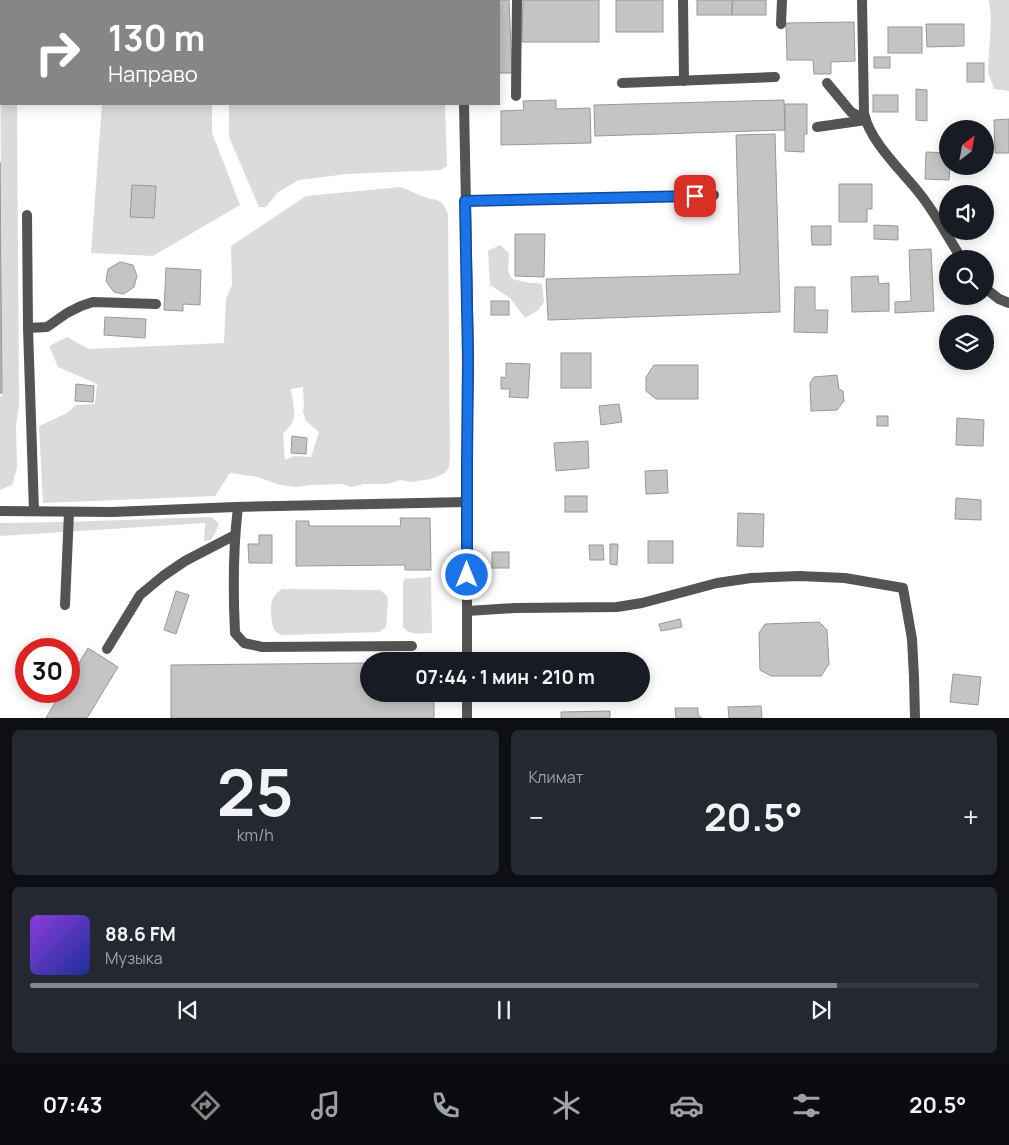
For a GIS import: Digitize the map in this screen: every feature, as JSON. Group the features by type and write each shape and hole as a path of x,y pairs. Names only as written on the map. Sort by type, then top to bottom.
{"street":[{"path":"516,0 516,96"},
{"path":"684,0 684,81"},
{"path":"781,24 782,0"},
{"path":"862,0 864,113 866,120 886,154 921,196 956,250"},
{"path":"622,83 776,77"},
{"path":"827,83 852,112 866,120"},
{"path":"464,105 468,359 467,652"},
{"path":"817,127 866,120"},
{"path":"465,201 714,196"},
{"path":"27,215 28,328 34,511"},
{"path":"994,295 1009,303"},
{"path":"28,328 47,327 67,313 93,302 156,304"},
{"path":"0,511 112,512 467,502"},
{"path":"238,507 235,535 234,611 235,632 244,643 262,648 412,646"},
{"path":"65,605 68,512"},
{"path":"107,649 140,595 185,561 235,535"},
{"path":"466,611 515,608 617,607 642,603 717,583 751,578 799,576 845,578 903,588 912,639 915,718"},
{"path":"467,702 467,718"}],"shaded area":[{"path":"989,0 1009,0 1009,91 994,89 988,72 991,17"},
{"path":"0,105 17,105 19,404 16,426 17,468 12,485 0,490 0,397 2,396"},
{"path":"102,105 212,105 212,133 240,205 153,256 91,253"},
{"path":"229,105 445,105 447,166 441,170 347,174 299,180 278,192 266,207 259,207 229,137"},
{"path":"401,187 443,204 448,214 450,458 449,467 445,473 431,479 412,482 401,480 387,484 364,484 352,487 343,484 297,487 280,485 258,477 230,473 215,496 43,503 39,426 67,413 76,405 95,404 97,384 58,367 49,346 67,337 89,349 224,343 226,299 232,285 231,246 306,196","holes":["303,387 303,412 306,421 319,432 311,457 295,456 285,460 283,434 294,418 291,389"]},
{"path":"500,245 509,253 508,271 512,279 542,284 544,302 538,310 525,318 510,298 490,285 488,251"},
{"path":"211,517 219,523 211,540 204,541 205,523 0,536 0,523"},
{"path":"431,577 432,633 409,632 403,627 404,579"},
{"path":"282,589 380,590 387,596 388,600 386,627 379,632 280,634 274,630 271,608 273,597"}],"building":[{"path":"500,0 509,0 512,73 500,73"},
{"path":"523,0 599,0 599,42 522,42"},
{"path":"616,0 663,0 663,32 616,32"},
{"path":"697,0 732,0 732,15 697,15"},
{"path":"733,0 766,0 766,15 732,15"},
{"path":"854,22 855,61 831,62 831,74 814,74 813,60 787,60 786,23"},
{"path":"926,24 964,24 964,46 927,47"},
{"path":"888,27 922,27 922,53 888,53"},
{"path":"874,57 890,57 890,68 874,68"},
{"path":"967,63 984,63 984,82 967,82"},
{"path":"916,89 927,90 927,121 916,120"},
{"path":"873,95 898,95 898,112 873,112"},
{"path":"556,100 556,109 590,108 591,143 501,145 501,111 524,110 523,101"},
{"path":"784,100 785,130 595,136 594,105"},
{"path":"785,104 807,104 807,134 804,134 804,152 785,151"},
{"path":"1009,119 1009,153 995,153 994,120"},
{"path":"775,134 780,312 548,320 546,279 740,274 736,135"},
{"path":"926,152 939,153 939,175 949,175 949,180 925,179"},
{"path":"0,162 2,393 0,393"},
{"path":"839,184 872,184 872,209 867,209 867,222 839,222"},
{"path":"132,185 156,186 154,218 130,217"},
{"path":"874,225 898,226 898,240 874,239"},
{"path":"811,226 831,226 831,245 812,245"},
{"path":"515,234 545,234 544,277 515,276"},
{"path":"931,249 934,311 895,313 895,302 911,301 909,250"},
{"path":"120,262 133,265 137,276 134,287 124,294 114,292 106,281 108,269"},
{"path":"166,268 201,270 200,305 183,304 183,311 164,310"},
{"path":"878,276 879,284 889,283 889,311 852,312 851,277"},
{"path":"795,287 815,287 815,310 828,310 827,333 794,332"},
{"path":"491,301 509,301 509,315 491,315"},
{"path":"105,317 146,319 145,338 104,335"},
{"path":"561,353 591,353 591,388 561,388"},
{"path":"506,363 530,364 528,398 509,397 510,389 501,389 501,377 506,378"},
{"path":"654,365 698,365 698,399 656,399 646,391 646,377"},
{"path":"837,375 839,389 843,391 844,401 837,410 811,411 810,383 814,377"},
{"path":"76,384 94,386 93,402 75,401"},
{"path":"619,404 622,422 601,425 599,406"},
{"path":"877,416 888,416 888,426 877,426"},
{"path":"957,418 984,420 983,446 956,445"},
{"path":"292,436 307,438 306,454 291,453"},
{"path":"588,441 589,468 556,471 554,443"},
{"path":"667,470 668,493 646,494 645,471"},
{"path":"565,496 587,496 587,512 565,512"},
{"path":"956,498 981,500 981,520 955,519"},
{"path":"738,513 764,514 763,547 737,546"},
{"path":"400,518 430,518 431,570 405,570 405,565 296,566 296,521 309,521 309,526 401,526"},
{"path":"259,535 272,535 272,563 249,563 248,544 259,544"},
{"path":"648,541 673,541 673,563 648,563"},
{"path":"610,544 618,544 617,565 610,564"},
{"path":"589,545 603,545 604,560 590,560"},
{"path":"492,552 509,552 509,568 492,568"},
{"path":"176,591 189,595 176,634 164,630"},
{"path":"680,619 682,627 661,631 659,624"},
{"path":"819,622 827,630 829,664 821,676 771,676 760,670 759,633 765,624"},
{"path":"88,648 118,667 87,718 46,718 55,703 80,703 80,661"},
{"path":"360,663 360,702 434,702 434,718 171,718 171,665"},
{"path":"953,674 981,677 978,705 950,702"},
{"path":"761,706 762,718 729,718 728,707"},
{"path":"675,708 698,708 698,715 702,718 676,718"},
{"path":"610,711 610,718 561,718 561,712"}],"route":[{"path":"467,575 468,359 465,201 695,196"}]}
